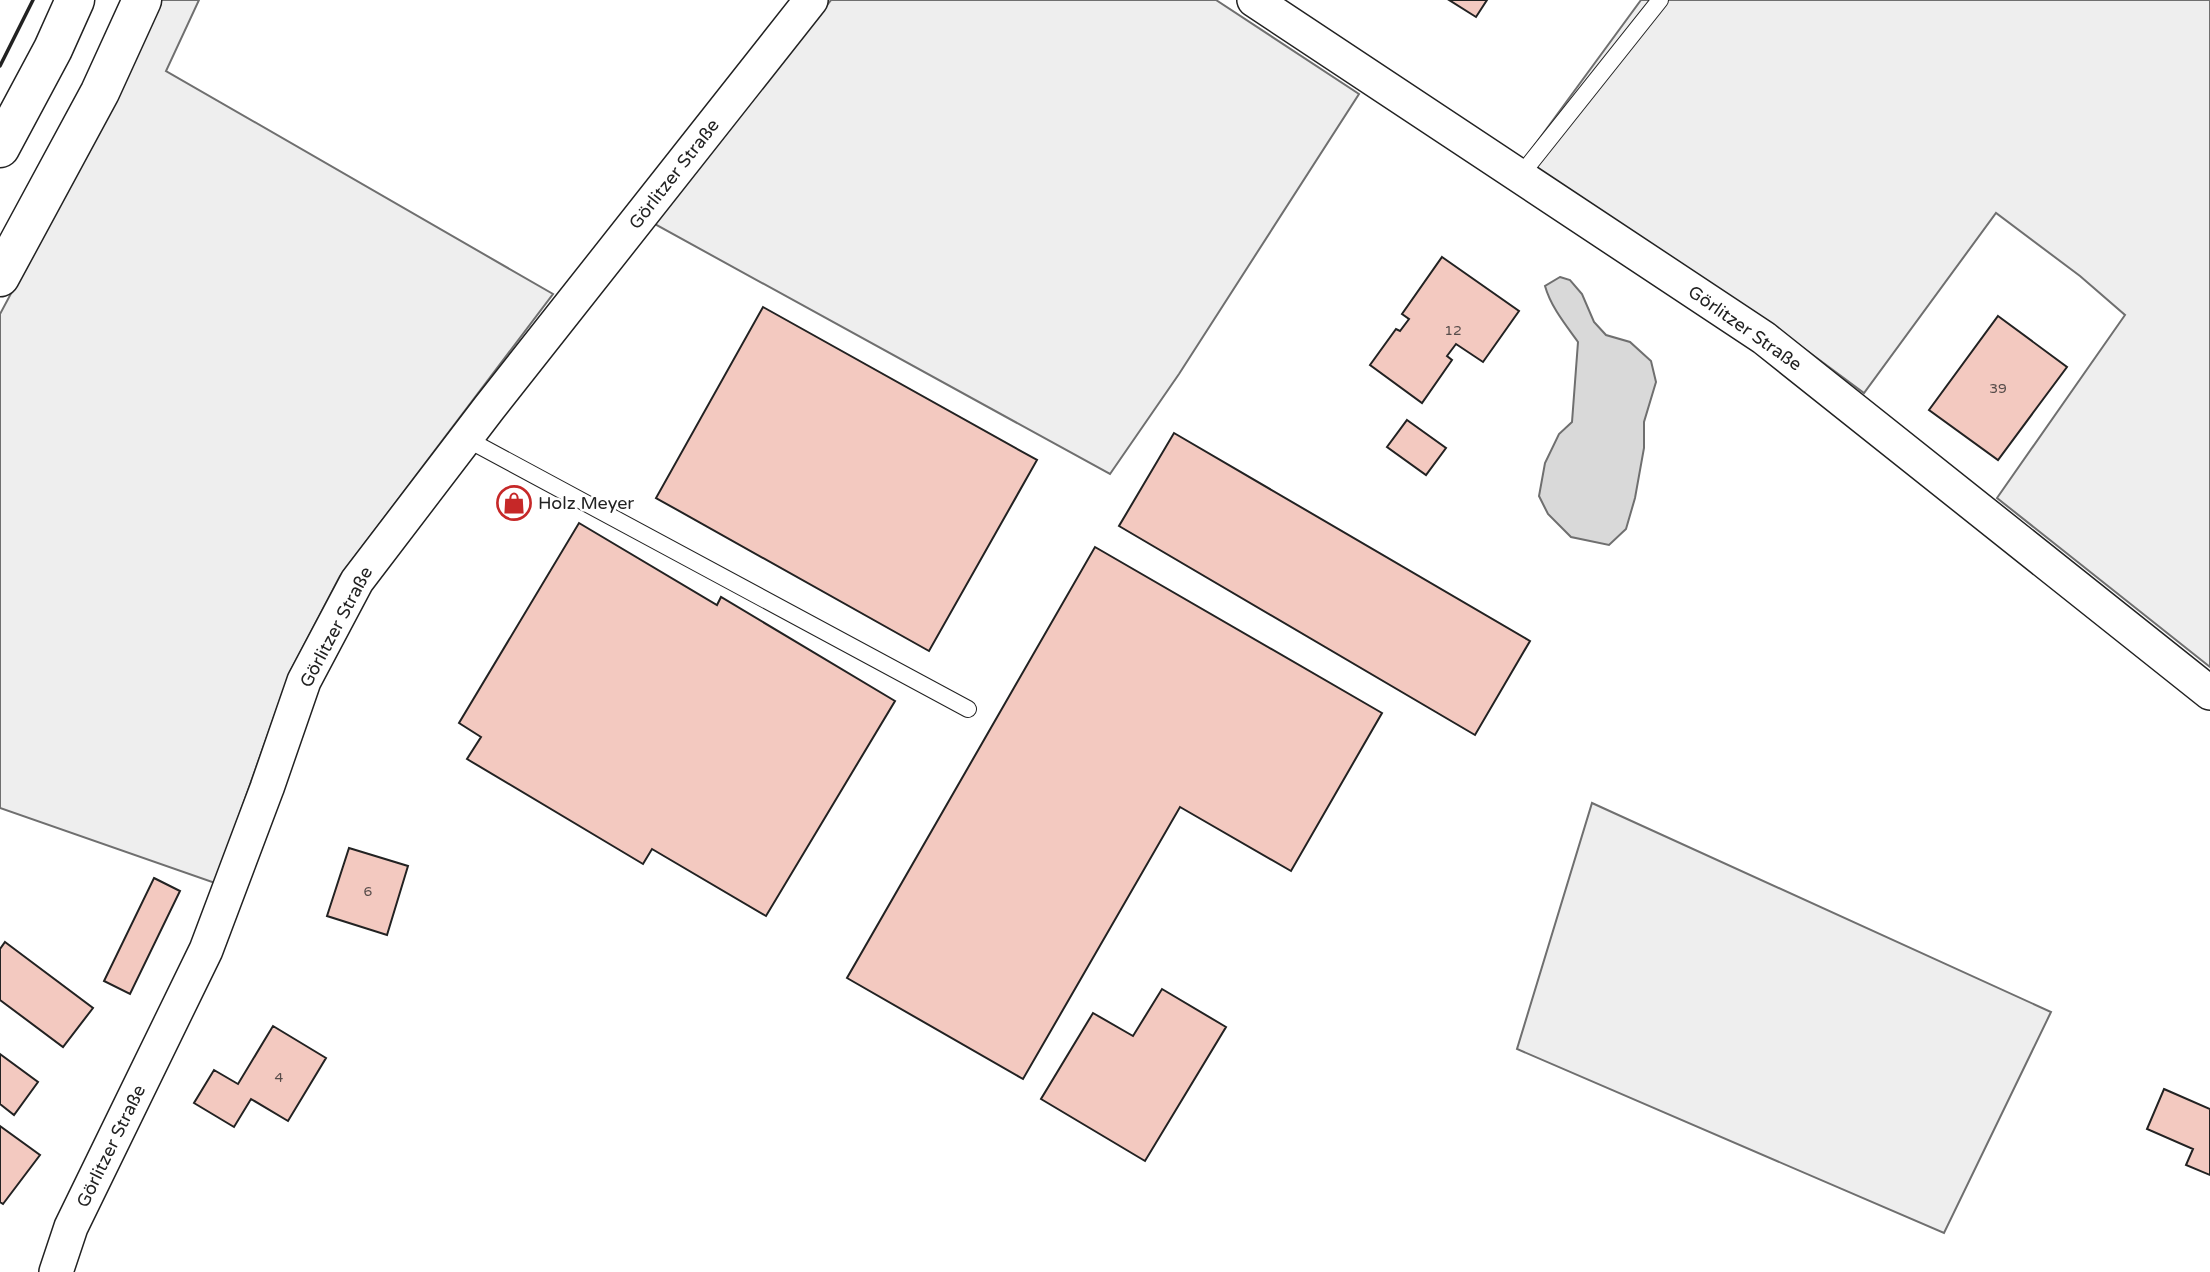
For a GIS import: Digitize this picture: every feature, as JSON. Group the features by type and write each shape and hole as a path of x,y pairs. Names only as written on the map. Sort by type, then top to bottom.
{"highway":[{"path":"0,148 53,49 75,0"},
{"path":"0,277 100,92 142,0"}],"street":[{"name":"Görlitzer Straße","path":"57,1272 71,1227 206,950 268,788 304,681 357,581 465,439 811,0"},
{"name":"Görlitzer Straße","path":"1254,0 1764,338 2210,694"}],"lane":[{"path":"1520,176 1660,0"},
{"path":"465,439 968,709"}],"shaded area":[{"path":"161,0 199,0 166,71 553,294 340,576 290,672 215,883 0,808 0,314 113,103"},
{"path":"831,0 1216,0 1359,94 1179,374 1110,474 651,222"},
{"path":"1641,0 2210,0 2210,667 1997,498 2125,315 2080,276 1996,213 1864,393 1771,324 1523,161"},
{"path":"1560,277 1570,280 1582,294 1594,322 1606,335 1630,342 1651,361 1656,382 1644,422 1644,448 1635,498 1626,529 1609,545 1571,537 1548,514 1539,496 1545,463 1559,434 1572,422 1578,342 1563,322 1545,286"},
{"path":"1592,803 2051,1012 1944,1233 1517,1049"}],"building":[{"path":"1449,0 1487,0 1476,17"},
{"path":"1442,257 1519,311 1483,362 1456,344 1447,356 1452,360 1422,403 1370,365 1396,329 1400,331 1409,319 1402,314"},
{"path":"763,307 1037,460 929,651 656,498"},
{"path":"1998,316 2067,367 1998,460 1929,410"},
{"path":"1407,420 1446,448 1426,475 1387,447"},
{"path":"1174,433 1530,641 1475,735 1119,526"},
{"path":"579,523 717,605 721,597 895,701 766,916 652,849 643,864 467,759 481,737 459,723"},
{"path":"1095,547 1382,713 1291,871 1180,807 1023,1079 847,978"},
{"path":"349,848 408,866 387,935 327,916"},
{"path":"154,878 180,891 130,994 104,981"},
{"path":"5,942 93,1008 63,1047 0,1000 0,949"},
{"path":"1162,989 1226,1027 1145,1161 1041,1099 1093,1013 1133,1036"},
{"path":"273,1026 326,1058 288,1121 251,1099 234,1127 194,1103 214,1070 238,1084"},
{"path":"0,1054 38,1082 14,1115 0,1104"},
{"path":"2164,1089 2210,1109 2210,1175 2186,1165 2193,1149 2147,1129"},
{"path":"0,1126 40,1155 3,1204 0,1202"}],"wall":[{"path":"0,66 33,0"}],"place":[{"name":"Holz Meyer","path":"514,503"}]}
